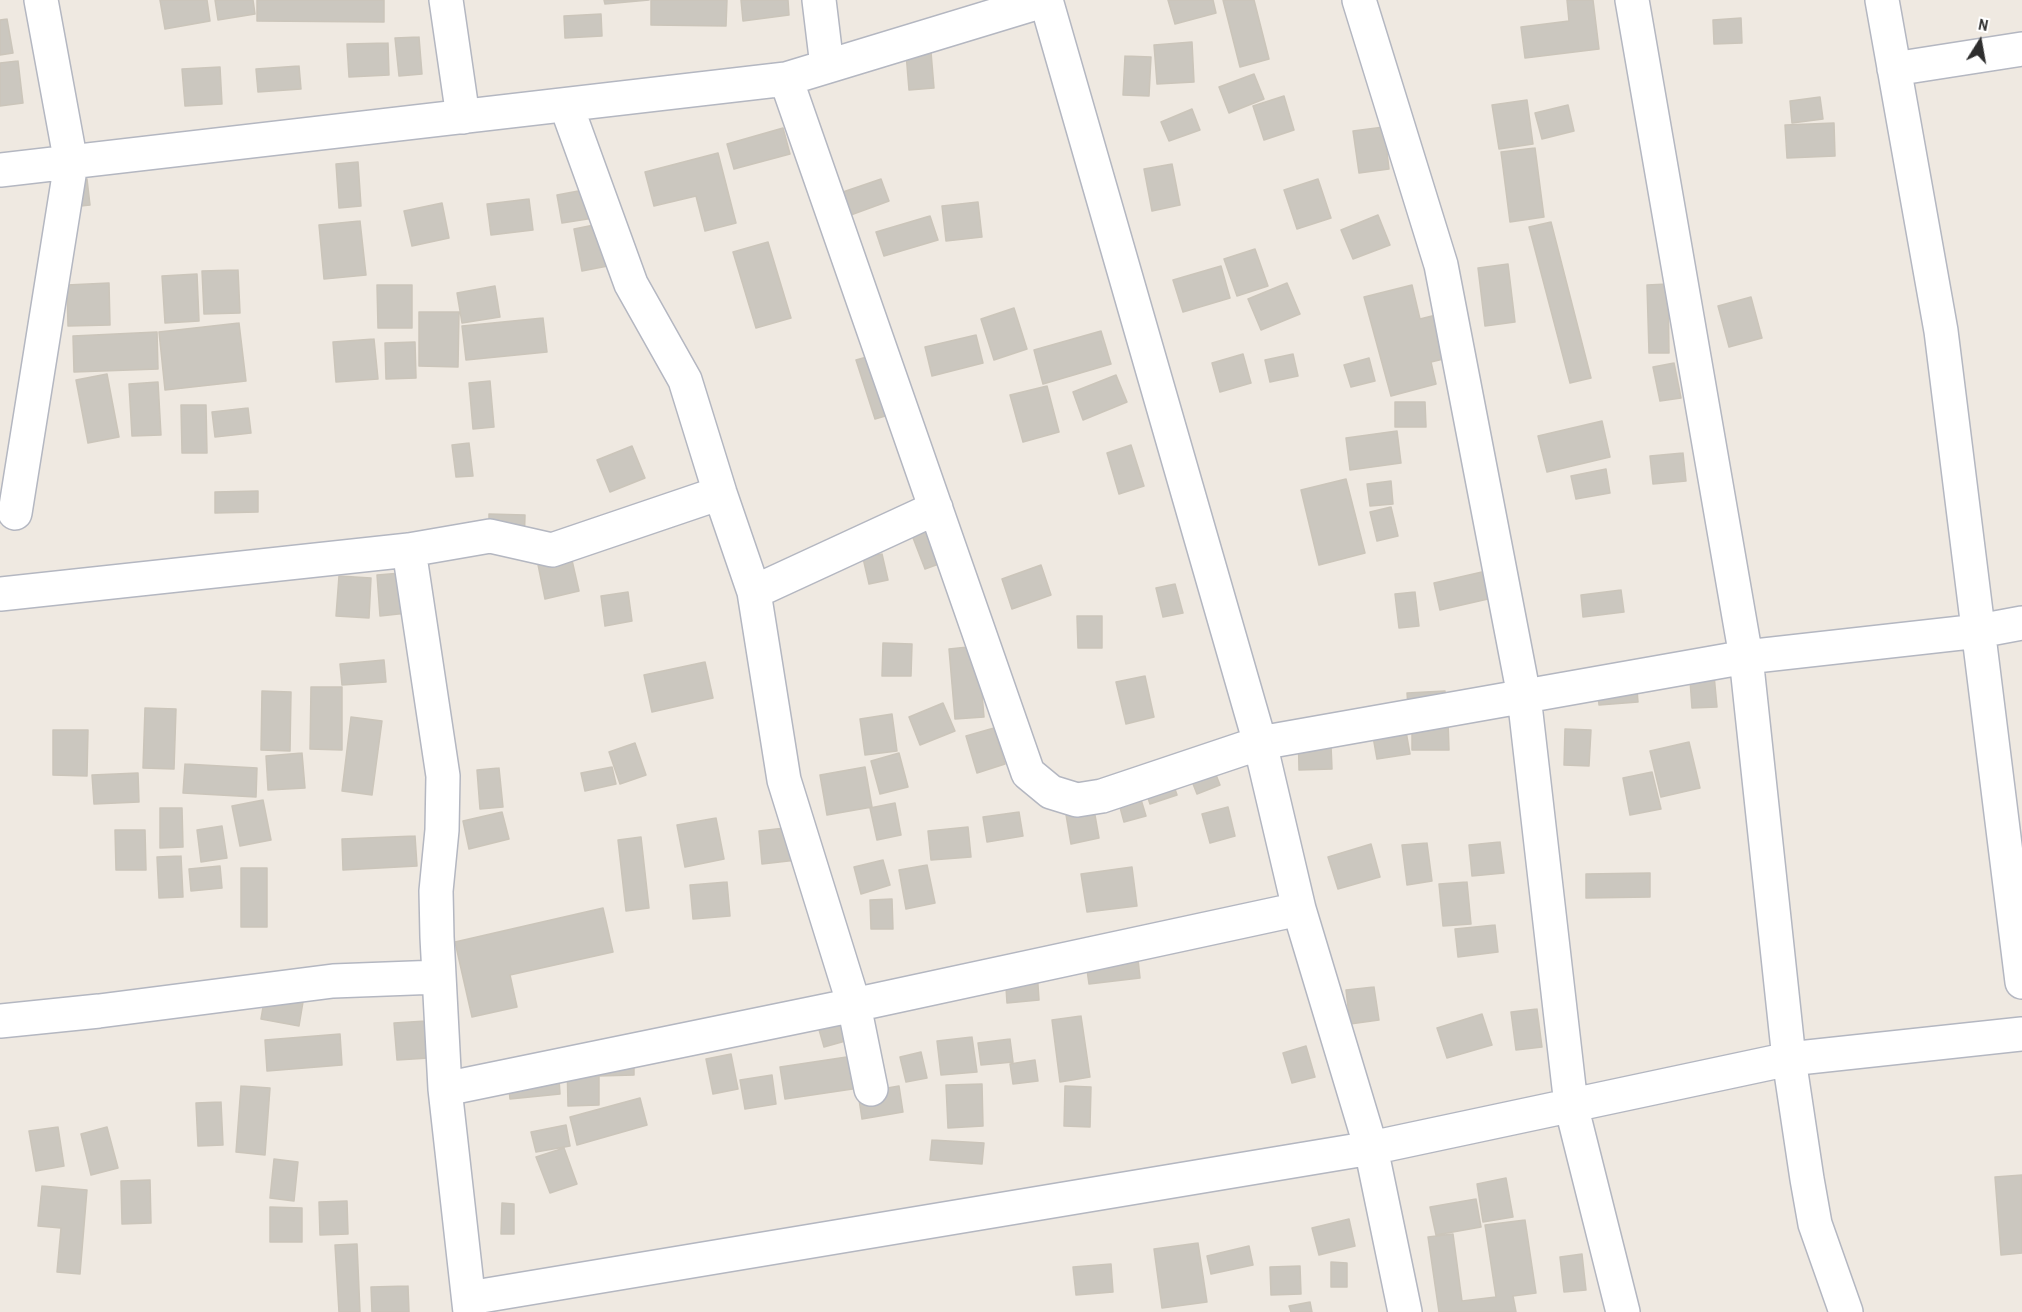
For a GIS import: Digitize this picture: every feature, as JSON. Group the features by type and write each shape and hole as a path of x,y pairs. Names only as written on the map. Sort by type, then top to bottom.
{"street":[{"path":"15,513 71,163 41,0"},
{"path":"446,0 463,117"},
{"path":"819,0 827,66"},
{"path":"0,170 786,79 1046,0 1260,743 1299,909 1371,1148 1405,1312"},
{"path":"1359,0 1441,266 1524,696 1571,1104 1623,1312"},
{"path":"1632,0 1746,657 1789,1059 1815,1224 1846,1312"},
{"path":"1882,0 1941,330 2022,982"},
{"path":"1894,69 2022,49"},
{"path":"786,79 1028,773 1051,792 1077,800 1102,796 1260,743 1746,657 1978,631 2022,623"},
{"path":"566,105 631,284 686,380 720,493 754,592 784,780 854,1005 871,1089"},
{"path":"0,594 410,550 490,536 552,550 720,493"},
{"path":"754,592 936,508"},
{"path":"410,550 443,776 442,830 436,891 439,976 445,1089 469,1305 1371,1148 1789,1059 2022,1034"},
{"path":"445,1089 854,1005 1299,909"},
{"path":"0,1021 99,1011 333,981 439,976"}],"building":[{"path":"160,0 207,0 210,21 165,29"},
{"path":"215,0 253,0 255,14 218,20"},
{"path":"257,0 384,0 384,22 257,21"},
{"path":"604,0 649,0 605,4"},
{"path":"651,0 727,0 726,26 651,25"},
{"path":"741,0 788,0 789,15 743,21"},
{"path":"1168,0 1213,0 1216,13 1175,24"},
{"path":"1223,0 1254,0 1269,59 1240,67"},
{"path":"1567,0 1593,0 1599,49 1525,58 1521,27 1569,21"},
{"path":"601,14 602,36 565,38 564,16"},
{"path":"1741,18 1742,43 1714,44 1713,20"},
{"path":"7,19 13,53 0,55 0,20"},
{"path":"419,37 422,74 399,76 395,38"},
{"path":"1192,42 1194,82 1157,84 1154,45"},
{"path":"388,43 389,75 349,77 347,44"},
{"path":"931,52 934,88 909,90 906,53"},
{"path":"1125,56 1151,57 1149,96 1123,95"},
{"path":"18,61 23,103 0,106 0,63"},
{"path":"299,66 301,89 258,92 256,69"},
{"path":"220,67 222,104 185,106 182,69"},
{"path":"1254,74 1264,99 1229,113 1219,87"},
{"path":"1284,96 1294,130 1264,140 1253,106"},
{"path":"1820,97 1823,119 1792,123 1790,101"},
{"path":"1527,100 1533,144 1499,149 1492,105"},
{"path":"1568,105 1574,131 1542,139 1535,113"},
{"path":"1192,109 1200,130 1169,141 1161,122"},
{"path":"1834,123 1835,156 1787,158 1785,125"},
{"path":"1384,127 1389,169 1359,173 1353,131"},
{"path":"783,128 790,154 734,169 727,144"},
{"path":"1535,148 1544,217 1510,222 1501,152"},
{"path":"718,153 736,223 705,231 696,196 654,206 645,172"},
{"path":"358,162 361,206 339,208 336,164"},
{"path":"1172,164 1180,205 1152,211 1144,169"},
{"path":"87,179 90,205 62,208 59,182"},
{"path":"881,179 889,201 848,216 840,193"},
{"path":"1318,179 1331,218 1297,229 1284,190"},
{"path":"589,189 594,218 562,223 557,195"},
{"path":"529,199 533,230 491,235 487,204"},
{"path":"978,202 982,237 946,241 942,206"},
{"path":"442,203 449,238 412,246 404,211"},
{"path":"1378,215 1390,245 1353,259 1341,230"},
{"path":"930,216 938,240 884,256 876,232"},
{"path":"360,221 366,275 324,279 319,225"},
{"path":"609,222 618,264 582,271 574,229"},
{"path":"1551,222 1591,378 1570,383 1529,227"},
{"path":"768,242 791,318 756,328 733,252"},
{"path":"1255,249 1268,286 1237,296 1224,259"},
{"path":"1508,264 1515,322 1485,326 1478,268"},
{"path":"1221,266 1230,298 1183,312 1173,280"},
{"path":"238,270 240,313 204,314 202,271"},
{"path":"197,274 199,321 165,323 162,276"},
{"path":"109,283 110,325 68,326 67,285"},
{"path":"1287,283 1300,314 1261,330 1248,299"},
{"path":"1668,284 1669,353 1649,353 1647,285"},
{"path":"377,285 412,285 412,328 378,328"},
{"path":"1412,285 1420,319 1444,313 1456,356 1431,362 1436,384 1391,396 1364,297"},
{"path":"495,286 500,317 462,323 457,293"},
{"path":"1751,297 1762,338 1729,347 1718,306"},
{"path":"1014,308 1027,349 994,360 981,319"},
{"path":"419,312 459,312 458,367 419,366"},
{"path":"543,318 547,352 466,360 462,326"},
{"path":"239,323 246,381 165,390 159,332"},
{"path":"1101,331 1111,364 1043,384 1034,350"},
{"path":"157,332 158,369 74,372 73,336"},
{"path":"976,335 983,363 932,376 925,347"},
{"path":"374,339 378,379 336,382 333,342"},
{"path":"415,342 416,378 386,379 385,343"},
{"path":"881,353 899,412 875,419 856,360"},
{"path":"1243,354 1251,383 1220,392 1212,363"},
{"path":"1293,354 1298,376 1270,382 1265,360"},
{"path":"1369,358 1375,381 1351,387 1344,365"},
{"path":"1674,363 1681,398 1660,401 1653,367"},
{"path":"107,374 119,437 88,443 76,380"},
{"path":"1116,375 1127,402 1083,420 1073,392"},
{"path":"490,381 494,427 473,429 469,383"},
{"path":"158,382 161,435 132,436 129,384"},
{"path":"1047,386 1059,432 1023,442 1010,395"},
{"path":"1395,402 1425,402 1426,427 1395,427"},
{"path":"181,405 206,405 207,453 182,453"},
{"path":"248,408 251,433 215,437 212,412"},
{"path":"1602,421 1610,457 1547,472 1538,436"},
{"path":"1397,431 1401,463 1350,470 1346,438"},
{"path":"469,443 473,476 456,477 452,445"},
{"path":"1131,445 1144,486 1119,494 1107,453"},
{"path":"632,446 645,478 610,492 597,460"},
{"path":"1683,453 1686,481 1653,484 1650,456"},
{"path":"1606,469 1610,493 1576,499 1571,476"},
{"path":"1346,479 1365,553 1319,565 1301,490"},
{"path":"1391,481 1393,504 1370,506 1367,484"},
{"path":"258,491 258,512 215,513 215,492"},
{"path":"1391,507 1398,536 1377,541 1370,512"},
{"path":"489,514 525,515 524,547 489,546"},
{"path":"932,522 947,561 925,569 910,530"},
{"path":"566,534 579,591 545,599 533,540"},
{"path":"882,554 888,580 869,584 863,558"},
{"path":"1041,565 1051,595 1012,609 1002,579"},
{"path":"1495,569 1501,596 1440,610 1434,583"},
{"path":"414,572 417,612 380,616 377,575"},
{"path":"339,576 371,578 369,618 336,616"},
{"path":"1175,584 1183,613 1163,617 1156,588"},
{"path":"1621,590 1624,612 1583,617 1581,595"},
{"path":"628,592 632,621 605,626 601,596"},
{"path":"1415,592 1419,626 1399,628 1395,594"},
{"path":"1077,616 1102,616 1102,648 1078,648"},
{"path":"883,643 912,644 911,676 882,676"},
{"path":"978,646 984,717 955,719 949,649"},
{"path":"384,660 386,682 342,685 340,664"},
{"path":"705,662 713,698 652,712 644,675"},
{"path":"1713,664 1717,707 1692,708 1689,666"},
{"path":"1145,676 1154,717 1126,724 1116,682"},
{"path":"1636,678 1638,702 1599,705 1597,681"},
{"path":"311,687 342,687 342,750 310,749"},
{"path":"262,691 291,692 290,751 261,750"},
{"path":"1445,691 1446,717 1409,719 1407,693"},
{"path":"943,703 955,731 920,745 909,717"},
{"path":"145,708 176,709 174,769 143,768"},
{"path":"1402,709 1410,754 1377,759 1369,714"},
{"path":"892,714 897,751 865,755 860,719"},
{"path":"351,717 382,721 372,795 342,791"},
{"path":"1412,721 1448,721 1449,750 1412,750"},
{"path":"1330,722 1332,769 1299,770 1298,723"},
{"path":"994,728 1005,764 977,773 966,736"},
{"path":"1565,729 1591,730 1589,766 1564,765"},
{"path":"53,730 88,730 87,776 53,775"},
{"path":"1689,742 1700,788 1661,797 1650,751"},
{"path":"635,743 646,775 620,784 609,752"},
{"path":"302,753 305,788 268,790 266,756"},
{"path":"899,753 908,787 880,794 871,761"},
{"path":"1209,757 1220,785 1197,794 1186,766"},
{"path":"185,764 257,768 256,797 183,793"},
{"path":"612,767 616,784 585,791 581,773"},
{"path":"865,767 872,807 827,815 820,775"},
{"path":"499,768 503,807 480,809 477,770"},
{"path":"1169,771 1177,795 1150,804 1142,780"},
{"path":"1652,772 1661,809 1630,815 1623,778"},
{"path":"138,773 139,802 94,804 92,775"},
{"path":"1136,783 1146,816 1124,822 1115,789"},
{"path":"1090,787 1099,838 1071,844 1062,791"},
{"path":"263,800 271,840 240,846 232,806"},
{"path":"895,803 901,835 877,840 870,808"},
{"path":"1228,807 1235,836 1210,843 1202,814"},
{"path":"160,808 182,808 183,847 160,848"},
{"path":"502,812 509,839 469,849 463,821"},
{"path":"1019,812 1023,836 987,842 983,817"},
{"path":"716,818 724,859 685,867 677,825"},
{"path":"222,826 227,858 201,862 197,830"},
{"path":"802,826 806,859 762,864 759,831"},
{"path":"968,827 971,857 931,860 928,831"},
{"path":"115,830 145,830 146,870 116,870"},
{"path":"415,836 417,866 343,870 342,839"},
{"path":"641,837 649,908 626,911 618,840"},
{"path":"1500,842 1504,873 1472,876 1469,845"},
{"path":"1427,843 1432,881 1407,885 1402,845"},
{"path":"1371,844 1380,877 1338,889 1328,857"},
{"path":"181,856 183,897 159,898 157,857"},
{"path":"883,860 890,885 861,894 854,867"},
{"path":"927,865 935,903 906,909 899,870"},
{"path":"220,866 222,888 191,891 189,869"},
{"path":"1132,867 1137,906 1087,912 1081,874"},
{"path":"241,868 267,868 267,927 241,927"},
{"path":"1650,873 1650,897 1586,898 1586,874"},
{"path":"727,882 730,916 693,919 690,885"},
{"path":"1467,882 1471,924 1443,926 1439,884"},
{"path":"892,899 893,929 871,929 870,900"},
{"path":"603,908 613,952 510,975 517,1007 472,1017 455,942"},
{"path":"1495,925 1498,952 1458,957 1455,929"},
{"path":"1137,950 1140,978 1089,984 1085,956"},
{"path":"1037,970 1039,1000 1007,1003 1005,972"},
{"path":"267,984 305,990 299,1026 261,1019"},
{"path":"1374,987 1379,1020 1350,1024 1346,990"},
{"path":"846,1003 856,1038 824,1047 814,1012"},
{"path":"1537,1009 1542,1047 1516,1050 1511,1012"},
{"path":"1482,1014 1492,1045 1447,1058 1437,1028"},
{"path":"1081,1016 1090,1077 1060,1082 1052,1020"},
{"path":"426,1021 429,1058 397,1060 394,1023"},
{"path":"340,1034 342,1065 267,1071 265,1040"},
{"path":"972,1037 977,1072 941,1075 937,1041"},
{"path":"1010,1039 1013,1062 981,1065 978,1043"},
{"path":"1306,1046 1315,1077 1292,1083 1283,1053"},
{"path":"921,1052 927,1078 906,1082 900,1057"},
{"path":"731,1054 738,1089 713,1094 706,1059"},
{"path":"860,1055 866,1087 785,1099 780,1067"},
{"path":"634,1059 634,1075 599,1076 599,1105 568,1106 567,1061"},
{"path":"1035,1060 1038,1081 1013,1084 1010,1064"},
{"path":"558,1064 560,1094 510,1099 507,1069"},
{"path":"772,1075 776,1104 745,1109 740,1080"},
{"path":"982,1084 983,1126 948,1128 946,1085"},
{"path":"241,1086 270,1088 265,1155 236,1152"},
{"path":"899,1086 903,1112 862,1119 858,1093"},
{"path":"1065,1086 1091,1087 1090,1127 1064,1126"},
{"path":"640,1098 647,1125 577,1145 570,1117"},
{"path":"221,1102 223,1145 198,1146 196,1103"},
{"path":"566,1125 570,1146 536,1152 531,1132"},
{"path":"58,1127 64,1166 36,1171 29,1131"},
{"path":"107,1127 118,1168 91,1175 81,1134"},
{"path":"932,1140 984,1143 982,1164 930,1160"},
{"path":"564,1148 577,1184 550,1193 536,1157"},
{"path":"274,1159 298,1162 294,1201 270,1198"},
{"path":"2022,1175 2022,1253 2001,1255 1995,1177"},
{"path":"1506,1178 1513,1217 1483,1222 1477,1184"},
{"path":"150,1180 151,1223 122,1224 121,1181"},
{"path":"42,1186 87,1190 80,1274 57,1272 61,1228 38,1226"},
{"path":"1476,1199 1481,1227 1436,1235 1430,1207"},
{"path":"347,1201 348,1234 320,1235 319,1202"},
{"path":"502,1203 514,1204 514,1234 501,1234"},
{"path":"270,1207 302,1208 302,1242 270,1242"},
{"path":"1349,1219 1355,1246 1319,1255 1312,1228"},
{"path":"1525,1220 1536,1293 1513,1296 1516,1312 1439,1312 1428,1237 1453,1234 1462,1301 1496,1297 1485,1225"},
{"path":"1198,1243 1207,1302 1162,1308 1154,1249"},
{"path":"357,1244 360,1312 339,1312 335,1245"},
{"path":"1249,1246 1253,1265 1211,1274 1207,1256"},
{"path":"1582,1254 1586,1290 1564,1292 1560,1257"},
{"path":"1331,1262 1347,1263 1347,1287 1331,1287"},
{"path":"1111,1264 1113,1292 1076,1295 1073,1267"},
{"path":"1300,1266 1301,1294 1271,1295 1270,1267"},
{"path":"408,1286 409,1312 372,1312 371,1287"},
{"path":"1310,1302 1312,1312 1291,1312 1289,1306"}]}
